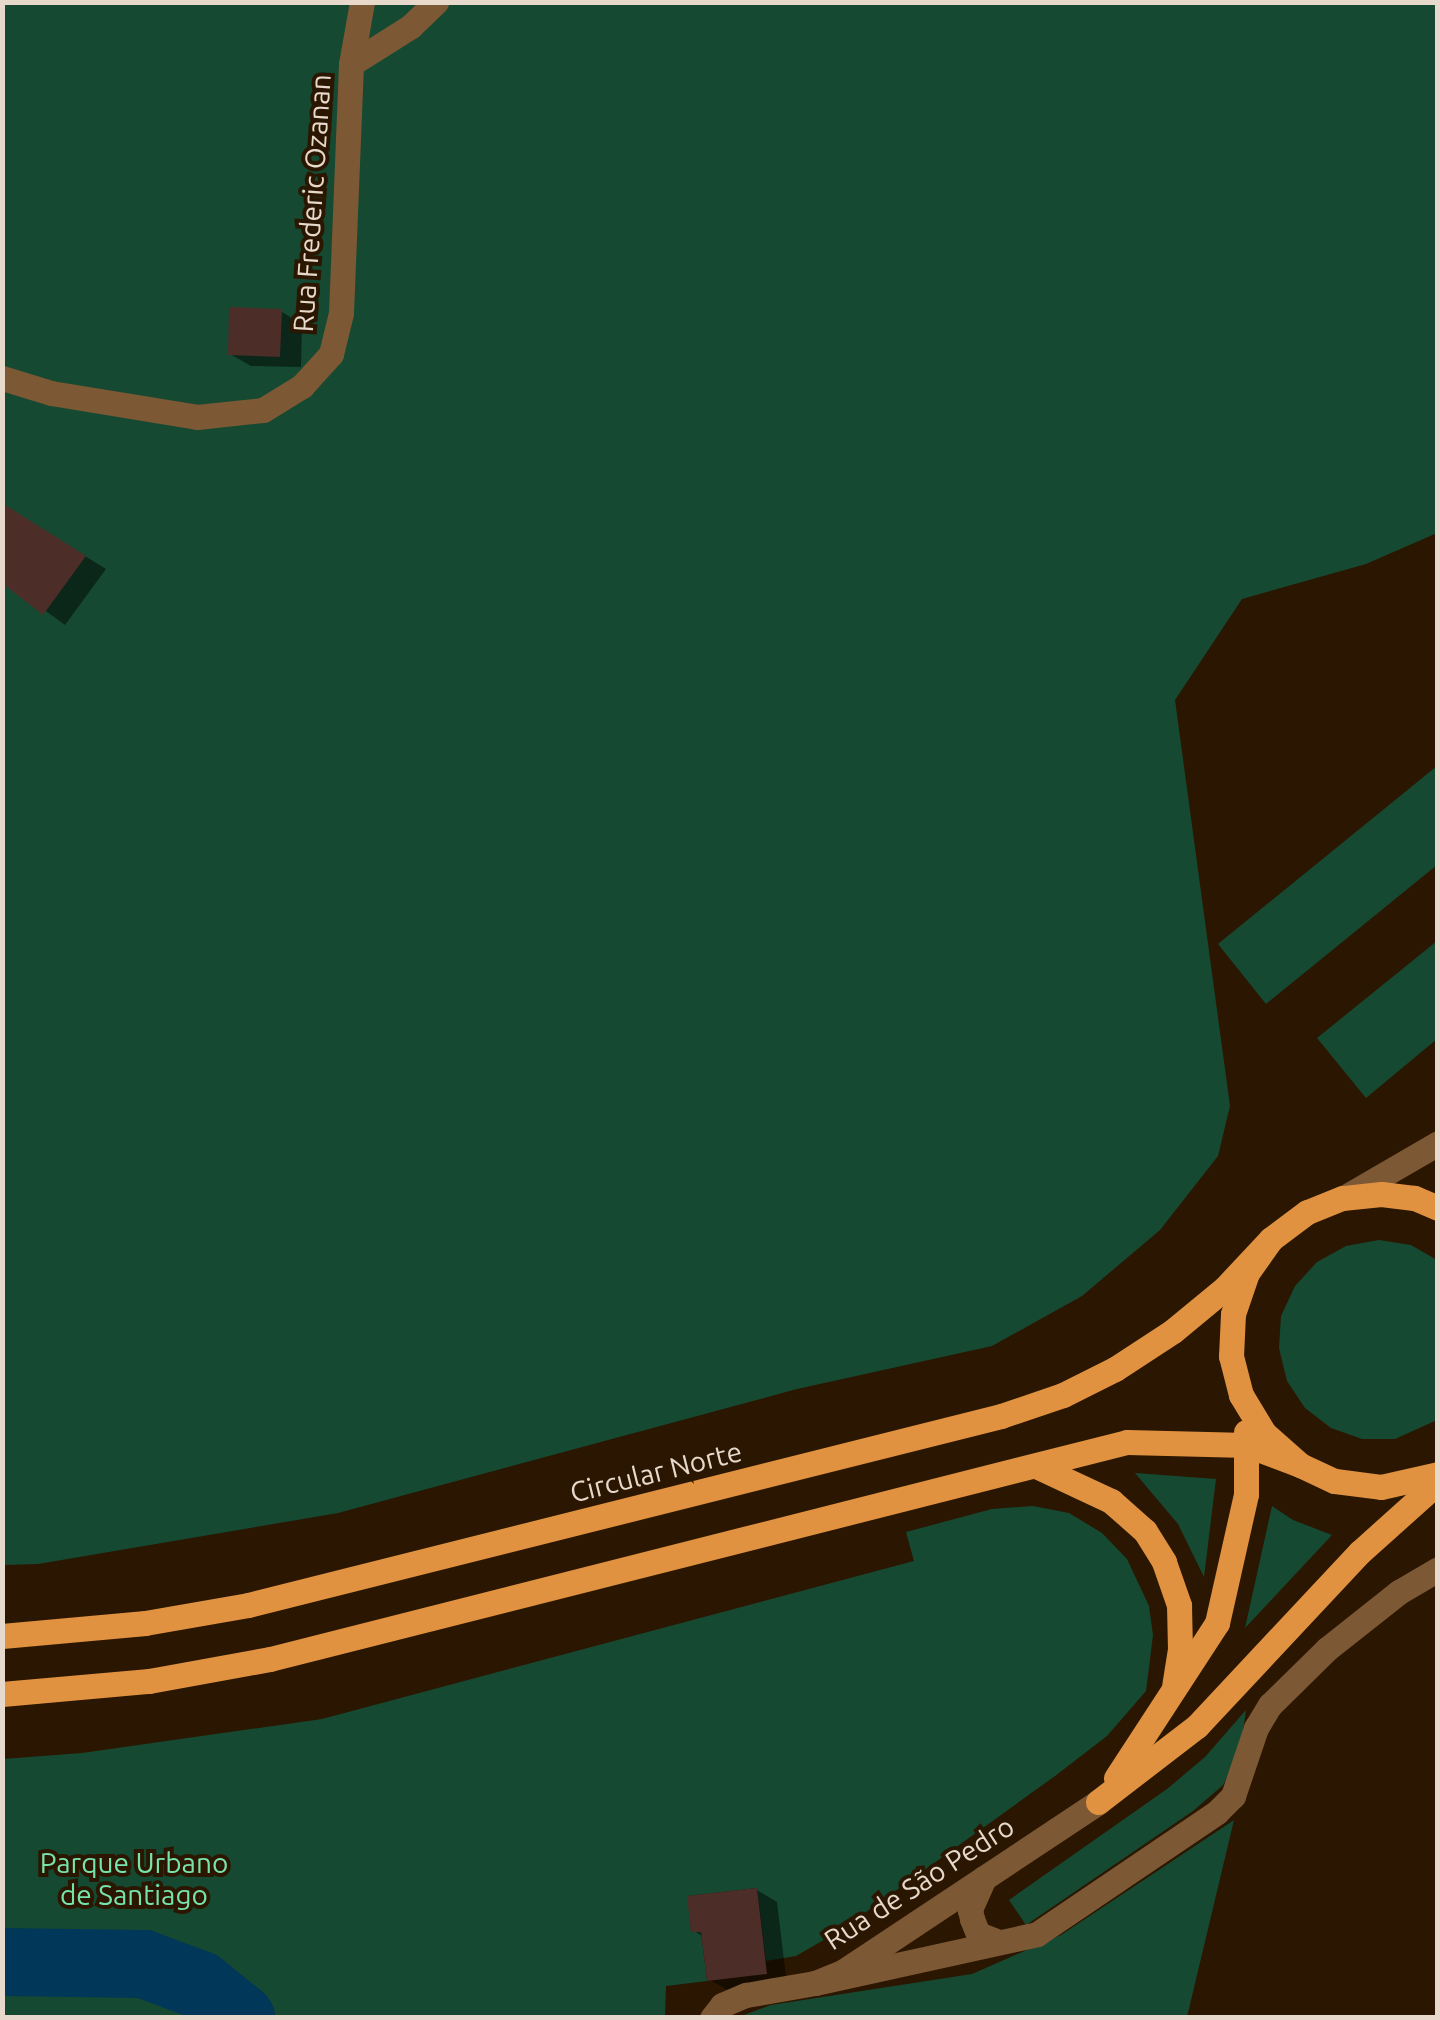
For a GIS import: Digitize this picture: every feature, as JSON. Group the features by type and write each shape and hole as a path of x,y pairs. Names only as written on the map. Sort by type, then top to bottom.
{"main road":[{"path":"1098,1802 1202,1652 1229,1585 1246,1494 1247,1445 1231,1356 1233,1314 1247,1273 1271,1239 1307,1212 1342,1198 1381,1194 1414,1198 1438,1208"},
{"name":"Circular Norte","path":"2,1636 145,1624 248,1604 1001,1416 1063,1395 1159,1341 1225,1288 1271,1239"},
{"path":"1241,1395 1264,1433 1300,1466"},
{"path":"2,1694 111,1686 225,1669 1126,1442 1199,1440 1247,1445 1336,1481 1381,1488 1438,1474"},
{"path":"1036,1466 1111,1501 1145,1531 1164,1562 1179,1605 1180,1648 1172,1694"},
{"path":"1098,1802 1197,1726 1360,1552 1438,1482"}],"street":[{"name":"Rua Frederic Ozanan","path":"2,378 51,393 196,417 263,410 302,386 331,354 341,314 351,64 362,2"},
{"path":"351,64 411,26 436,2"},
{"path":"1342,1198 1438,1143"},
{"path":"814,1983 1038,1934 1217,1812 1233,1796 1256,1728 1270,1704 1327,1648 1398,1592 1438,1569"},
{"name":"Rua de São Pedro","path":"712,2018 722,2005 746,1994 814,1983 844,1971 1098,1802"},
{"path":"984,1878 970,1910 972,1919 978,1934 999,1942"}],"green space":[{"path":"2,3 1437,3 1437,533 1366,564 1242,599 1175,700 1230,1106 1218,1156 1160,1230 1082,1296 992,1346 797,1389 338,1513 38,1564 3,1565"},
{"path":"1437,766 1437,865 1266,1004 1218,944"},
{"path":"1437,941 1437,1039 1366,1098 1317,1038"},
{"path":"1379,1240 1411,1245 1437,1260 1437,1420 1395,1439 1362,1439 1331,1428 1305,1408 1287,1381 1279,1348 1281,1316 1295,1286 1317,1262 1346,1246"},
{"path":"1135,1473 1216,1479 1204,1577 1178,1524"},
{"name":"Parque Urbano de Santiago","path":"1033,1506 1069,1513 1102,1533 1127,1559 1149,1606 1153,1635 1146,1691 1107,1736 1055,1776 841,1930 796,1956 766,1961 757,1888 688,1896 691,1932 701,1932 707,1981 666,1986 665,2017 258,2017 251,1991 246,2017 3,2018 3,1759 82,1753 322,1719 914,1561 906,1532 992,1509"},
{"path":"1272,1506 1293,1520 1332,1535 1245,1628"},
{"path":"1246,1710 1240,1753 1223,1785 1193,1811 1026,1925 1009,1900 1167,1789 1205,1757"},
{"path":"1234,1820 1187,2017 736,2018 771,2005 972,1974 1061,1935"}],"building":[{"path":"229,307 282,309 280,357 228,355"},
{"path":"2,503 86,556 43,615 2,583"},
{"path":"757,1888 767,1974 707,1981 701,1932 691,1932 687,1896"}],"waterway":[{"path":"2,1962 144,1964 200,1985 241,2018"}]}
